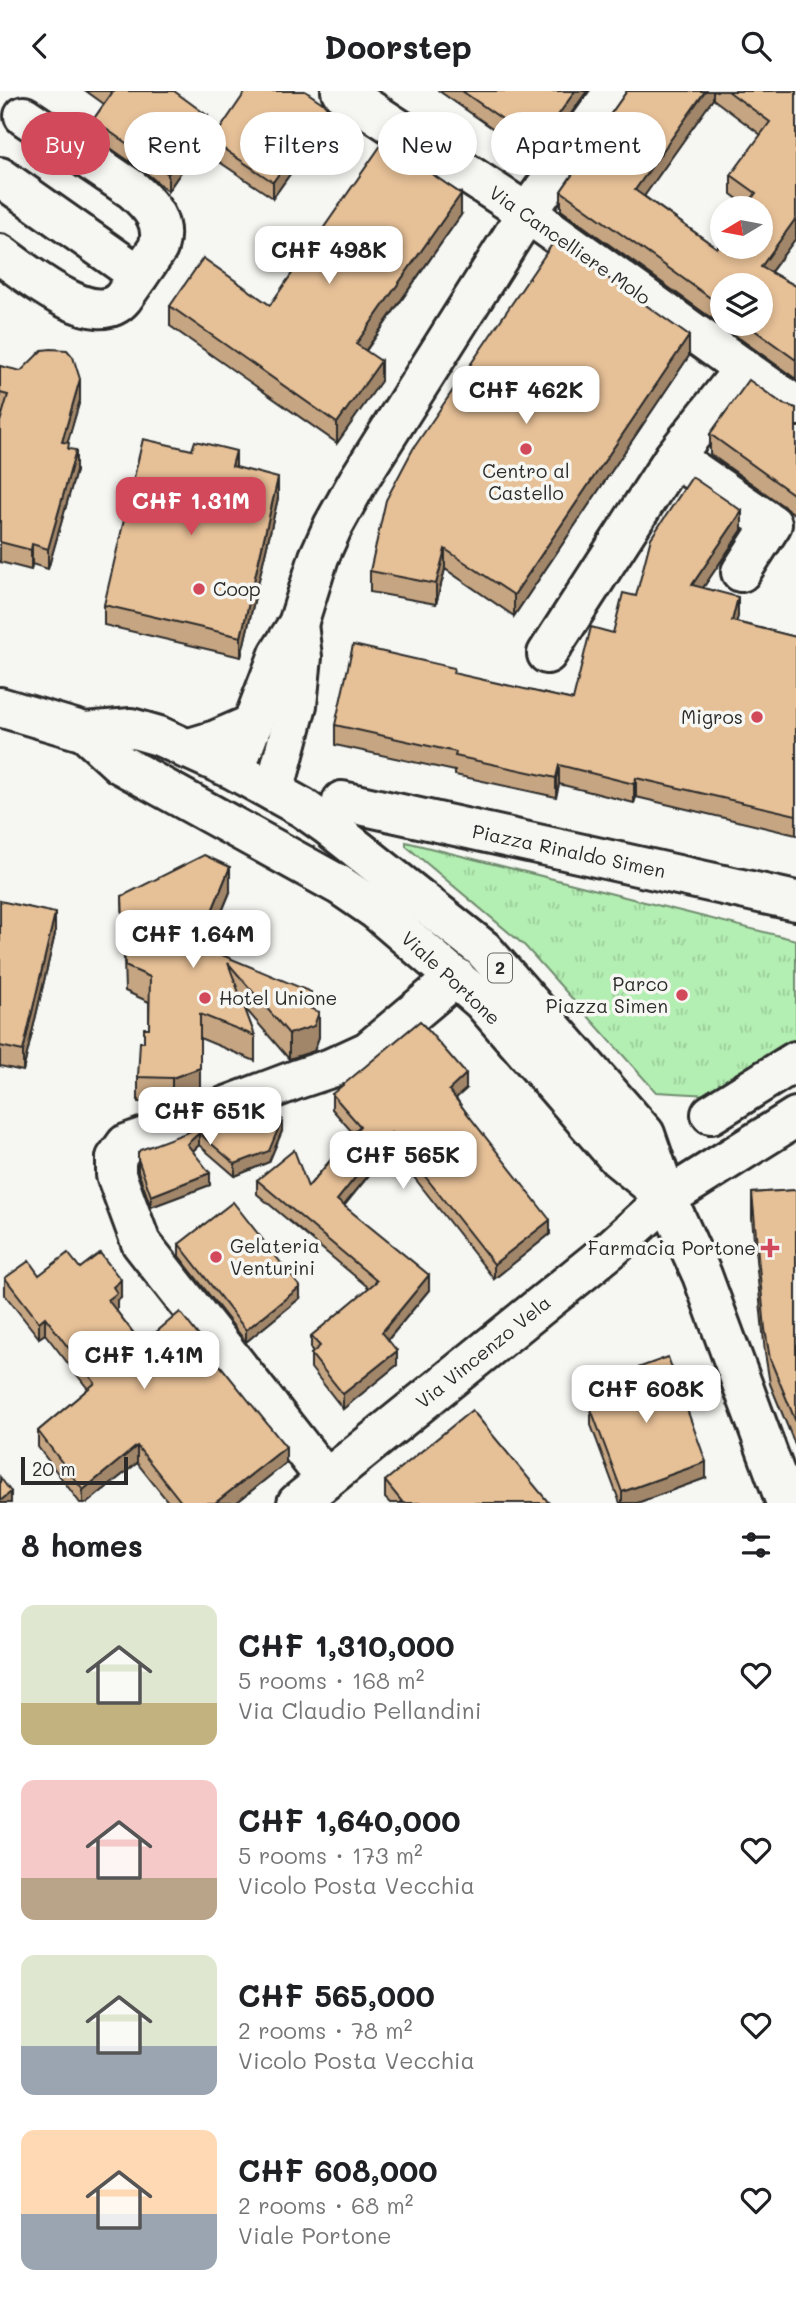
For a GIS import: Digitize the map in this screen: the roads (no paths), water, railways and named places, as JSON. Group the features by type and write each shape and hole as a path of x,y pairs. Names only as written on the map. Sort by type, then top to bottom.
{"street":[{"name":"Via Cancelliere Molo","path":"341,91 527,213 796,406"},
{"path":"233,826 234,770 279,654 298,624 319,557 339,515 527,213 614,91"},
{"path":"0,254 58,295 98,309 111,308 118,304 158,248 160,225 156,214 133,190 110,174"},
{"path":"0,177 139,275"},
{"path":"547,654 674,457 744,367"},
{"path":"674,457 772,524 741,572"},
{"path":"233,826 274,792 297,705 302,657 298,624"},
{"name":"2","path":"0,706 85,732 131,728 159,736 234,770 274,792"},
{"path":"186,748 216,740 253,724"},
{"name":"2","path":"85,732 120,764 233,826"},
{"name":"Viale Portone","path":"274,792 327,825 483,949 645,1134 667,1198 702,1275 786,1503"},
{"name":"Piazza Rinaldo Simen","path":"342,801 796,901"},
{"name":"Viale Portone","path":"233,826 341,886 376,910 456,977 482,1001 618,1158 667,1198"},
{"path":"326,1479 141,1243 116,1175 116,1158 126,1144 272,1088 331,1069 368,1051 456,977"},
{"path":"711,1114 796,1061"},
{"name":"Via Vincenzo Vela","path":"297,1503 611,1249 667,1198 796,1117"}],"place":[{"name":"Centro al Castello","path":"526,449"},
{"name":"Coop","path":"199,589"},
{"name":"Migros","path":"757,717"},
{"name":"Parco Piazza Simen","path":"682,995"},
{"name":"Hotel Unione","path":"205,998"},
{"name":"Farmacia Portone","path":"770,1248"},
{"name":"Gelateria Venturini","path":"216,1257"}]}
